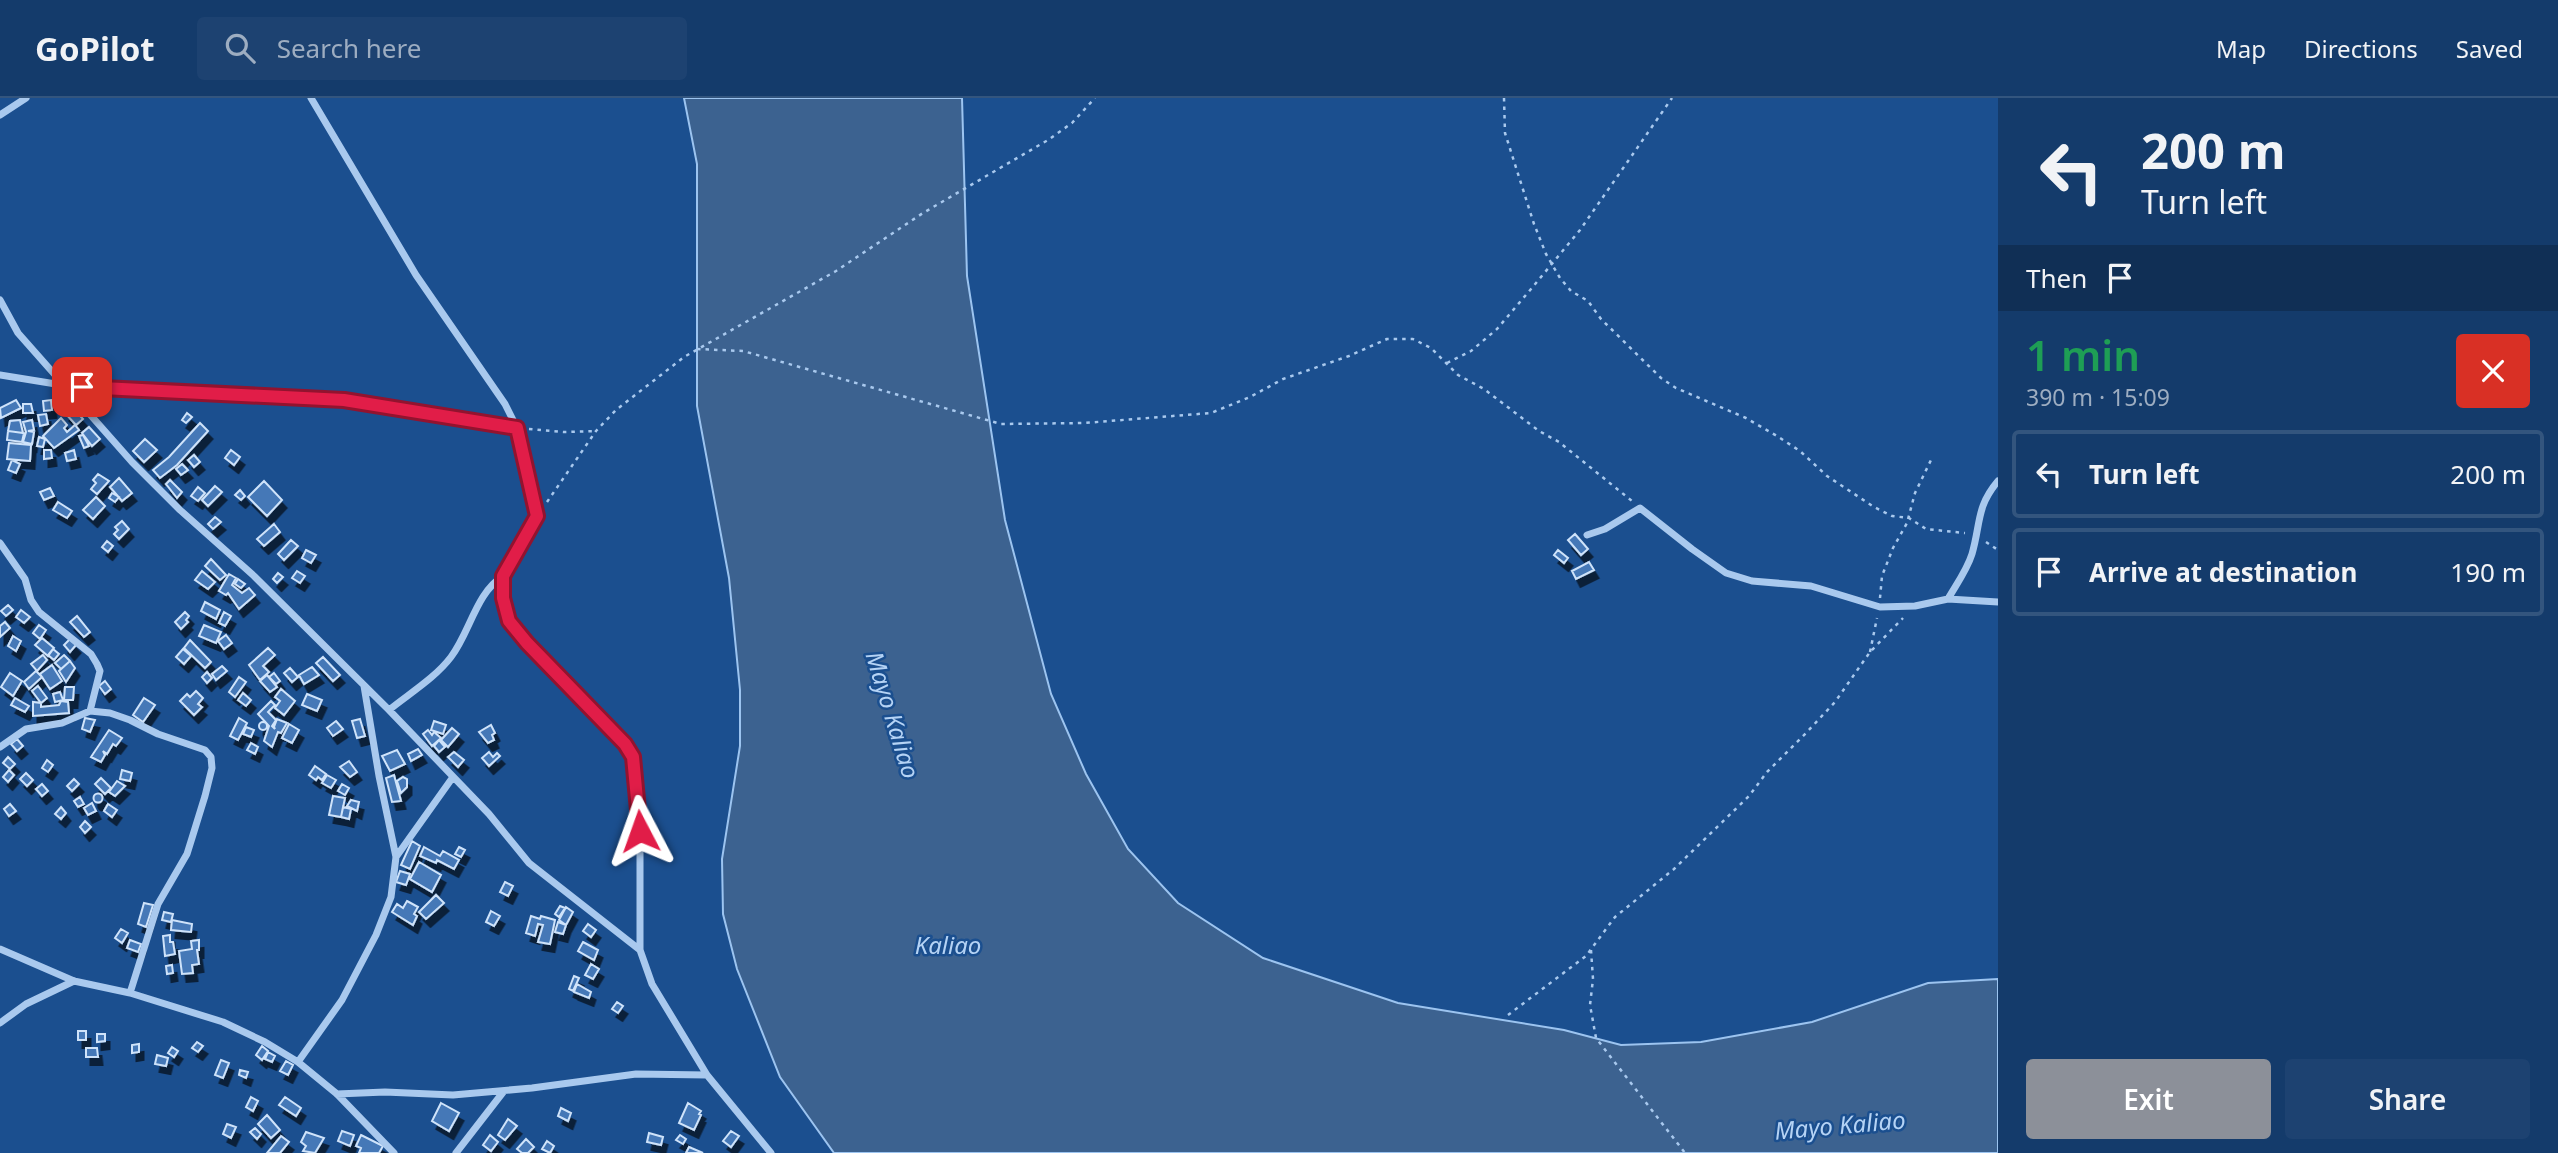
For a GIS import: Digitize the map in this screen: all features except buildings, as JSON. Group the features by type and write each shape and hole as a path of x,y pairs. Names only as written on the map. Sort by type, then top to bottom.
{"street":[{"path":"0,116 26,98"},
{"path":"311,98 330,125 416,275 505,404 517,428 537,516 503,576 483,598 459,644 445,664 389,710"},
{"path":"0,300 18,333 141,472 254,576 389,710 489,814 529,863 639,950"},
{"path":"0,375 122,391 344,400 517,428"},
{"path":"1948,599 1972,556 1985,496 1998,481"},
{"path":"1587,535 1605,530 1640,508 1726,573 1752,581 1821,588 1880,607 1915,606 1948,599 1998,602"},
{"path":"0,543 25,579 31,600 39,612 91,654 97,664 100,671 90,711"},
{"path":"503,576 503,598 509,621 527,643 609,726 633,757 640,831 639,950 652,984 707,1075 771,1153"},
{"path":"298,1062 342,1000 376,935 391,897 396,857 364,685"},
{"path":"0,747 26,729 62,723 90,711 110,713 130,720 158,734 205,750 211,757 212,768 187,854 158,904 130,993"},
{"path":"396,857 453,777"},
{"path":"0,949 74,981 130,993 223,1022 265,1042 298,1062 337,1094 394,1153"},
{"path":"0,1023 26,1004 74,981"},
{"path":"337,1094 385,1092 453,1095 636,1074 707,1075"},
{"path":"456,1153 505,1091"}],"path":[{"path":"537,516 596,431 616,410 697,348 836,271 923,213 1048,140 1072,123 1095,98"},
{"path":"1504,98 1505,133 1534,224 1552,264 1571,291 1588,301 1601,319 1661,378 1676,388 1746,418 1777,436 1800,451 1827,476 1874,507 1892,516 1909,517 1926,530 1976,534 1998,550"},
{"path":"1447,363 1471,351 1497,330 1580,230 1672,98"},
{"path":"697,348 743,351 1001,424 1084,423 1211,413 1250,397 1283,379 1349,356 1387,339 1413,339 1432,348 1458,375 1484,389 1559,442 1640,508"},
{"path":"517,428 563,432 596,431"},
{"path":"1870,652 1880,607 1882,576 1931,460"},
{"path":"1508,1015 1566,973 1591,950 1615,917 1668,874 1749,796 1767,772 1835,702 1870,652 1915,606"},
{"path":"1591,950 1593,979 1590,1005 1596,1038 1685,1153"}],"water":[{"name":"Kaliao","path":"684,98 962,98 967,276 1005,520 1051,694 1086,774 1128,849 1178,903 1263,958 1398,1003 1564,1030 1621,1045 1701,1042 1812,1022 1928,983 1998,979 1998,1153 834,1153 780,1077 737,969 723,914 722,859 740,746 740,690 729,578 697,406 697,164"}],"route":[{"path":"82,387 344,400 517,428 537,516 534,526 503,576 503,598 509,621 625,744 633,757 640,831"}],"water label":[{"name":"Mayo Kaliao","path":"892,715"},
{"name":"Mayo Kaliao","path":"1840,1126"}]}
